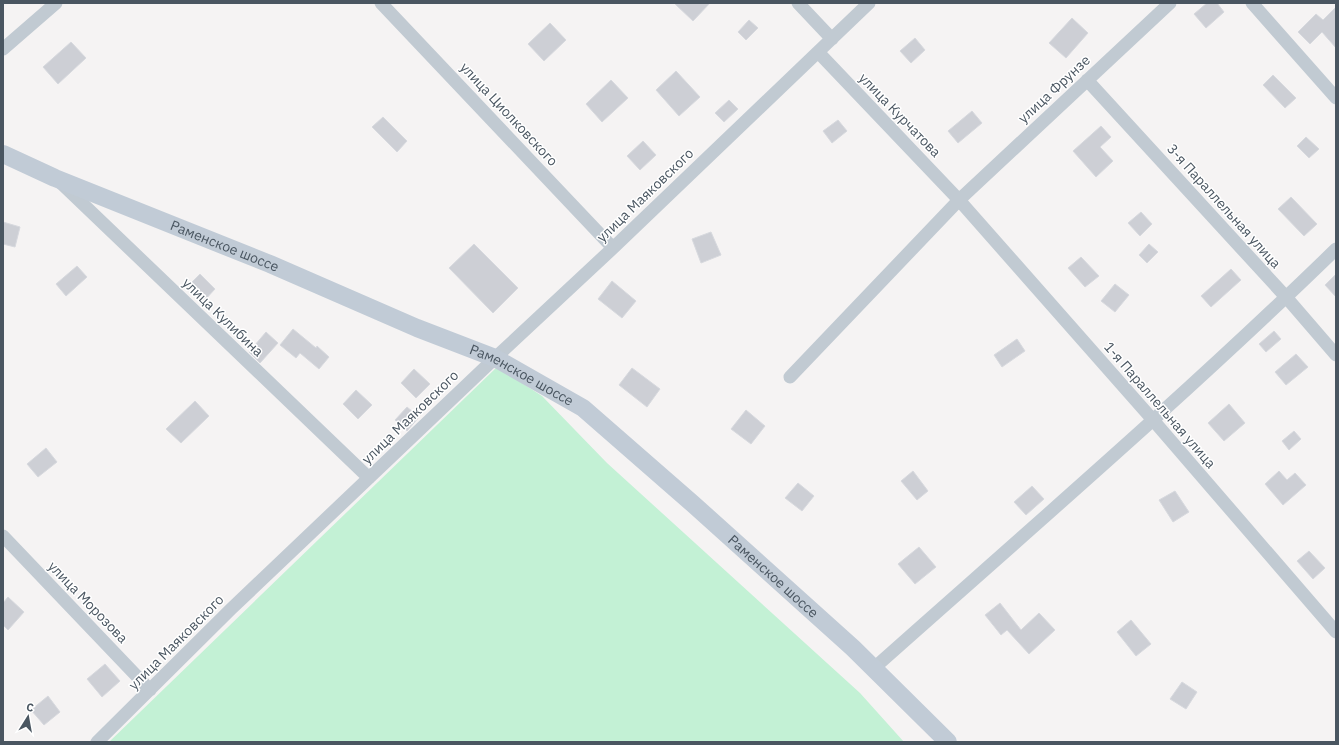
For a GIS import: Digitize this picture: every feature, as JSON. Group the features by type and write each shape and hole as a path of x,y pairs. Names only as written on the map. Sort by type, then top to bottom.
{"main road":[{"name":"Раменское шоссе","path":"3,154 55,178 270,264 418,328 495,358 583,408 693,504 853,648 948,742"}],"street":[{"path":"3,49 56,3"},
{"name":"улица Циолковского","path":"381,3 613,248"},
{"path":"798,3 832,39"},
{"name":"улица Маяковского","path":"97,742 231,609 613,248 869,3"},
{"name":"улица Фрунзе","path":"790,377 959,200 1170,3"},
{"path":"1252,3 1336,98"},
{"name":"улица Курчатова","path":"818,52 959,200"},
{"name":"3-я Параллельная улица","path":"1087,80 1286,297 1336,355"},
{"name":"улица Кулибина","path":"55,178 369,478"},
{"name":"1-я Параллельная улица","path":"959,200 1153,420 1336,632"},
{"path":"874,668 1153,420 1336,249"},
{"name":"улица Морозова","path":"3,536 150,690"}],"green space":[{"path":"497,367 542,396 607,463 860,693 904,742 109,742"}],"building":[{"path":"674,3 710,3 693,21"},
{"path":"1207,3 1217,3 1224,12 1206,28 1194,14"},
{"path":"1336,7 1336,48 1322,32 1310,44 1298,32 1316,14 1323,20"},
{"path":"1072,18 1088,33 1066,58 1049,43"},
{"path":"749,20 758,28 746,40 738,32"},
{"path":"550,23 566,40 544,61 528,44"},
{"path":"915,38 925,50 911,63 900,51"},
{"path":"71,42 86,58 58,84 43,67"},
{"path":"676,71 700,97 679,116 656,90"},
{"path":"1273,75 1296,98 1285,108 1263,85"},
{"path":"611,80 628,98 602,122 586,104"},
{"path":"729,100 738,109 724,122 715,113"},
{"path":"972,111 982,123 958,143 948,131"},
{"path":"383,117 407,141 397,152 372,127"},
{"path":"838,120 847,131 832,143 823,131"},
{"path":"1101,126 1111,137 1100,147 1113,161 1096,177 1073,151"},
{"path":"1306,137 1319,149 1309,158 1297,146"},
{"path":"643,141 656,155 640,170 627,156"},
{"path":"1291,197 1317,224 1304,236 1278,209"},
{"path":"1141,212 1152,224 1140,236 1128,223"},
{"path":"3,222 20,227 15,247 3,244"},
{"path":"711,232 721,255 701,263 692,239"},
{"path":"474,244 518,288 493,313 449,268"},
{"path":"1149,244 1158,252 1147,263 1139,255"},
{"path":"1081,257 1099,276 1085,287 1068,268"},
{"path":"77,266 87,277 66,296 56,284"},
{"path":"1231,269 1241,280 1211,307 1201,296"},
{"path":"200,274 215,289 203,302 188,286"},
{"path":"1336,274 1336,297 1325,285"},
{"path":"612,281 636,301 622,318 598,299"},
{"path":"1115,284 1129,295 1115,312 1101,301"},
{"path":"293,329 316,348 317,346 329,357 319,369 300,353 296,358 280,345"},
{"path":"1274,331 1281,339 1266,352 1259,344"},
{"path":"266,332 278,343 260,363 249,352"},
{"path":"1017,339 1025,351 1002,367 994,355"},
{"path":"1296,354 1308,367 1286,385 1275,372"},
{"path":"632,368 660,389 647,407 619,385"},
{"path":"414,369 430,384 416,398 401,383"},
{"path":"356,390 372,405 358,419 343,404"},
{"path":"195,401 209,416 181,443 166,429"},
{"path":"1229,404 1245,423 1224,441 1208,423"},
{"path":"407,407 419,417 407,431 395,420"},
{"path":"746,410 765,426 751,444 731,429"},
{"path":"1294,431 1301,439 1289,450 1282,441"},
{"path":"46,448 57,462 38,477 27,464"},
{"path":"913,471 928,491 917,500 901,481"},
{"path":"1279,471 1287,480 1295,473 1306,485 1283,505 1265,484"},
{"path":"798,483 814,496 802,511 785,498"},
{"path":"1032,486 1044,499 1026,515 1014,502"},
{"path":"1175,491 1189,512 1173,522 1159,500"},
{"path":"919,547 936,567 915,584 898,564"},
{"path":"1309,551 1325,568 1313,579 1297,561"},
{"path":"8,597 24,612 8,630 3,625 3,603"},
{"path":"1000,603 1021,630 1039,613 1055,630 1029,654 1007,630 1001,635 985,615"},
{"path":"1131,620 1151,644 1136,656 1117,632"},
{"path":"105,664 120,681 102,697 87,679"},
{"path":"1182,682 1197,692 1186,709 1170,699"},
{"path":"48,696 60,712 44,725 31,710"}]}
